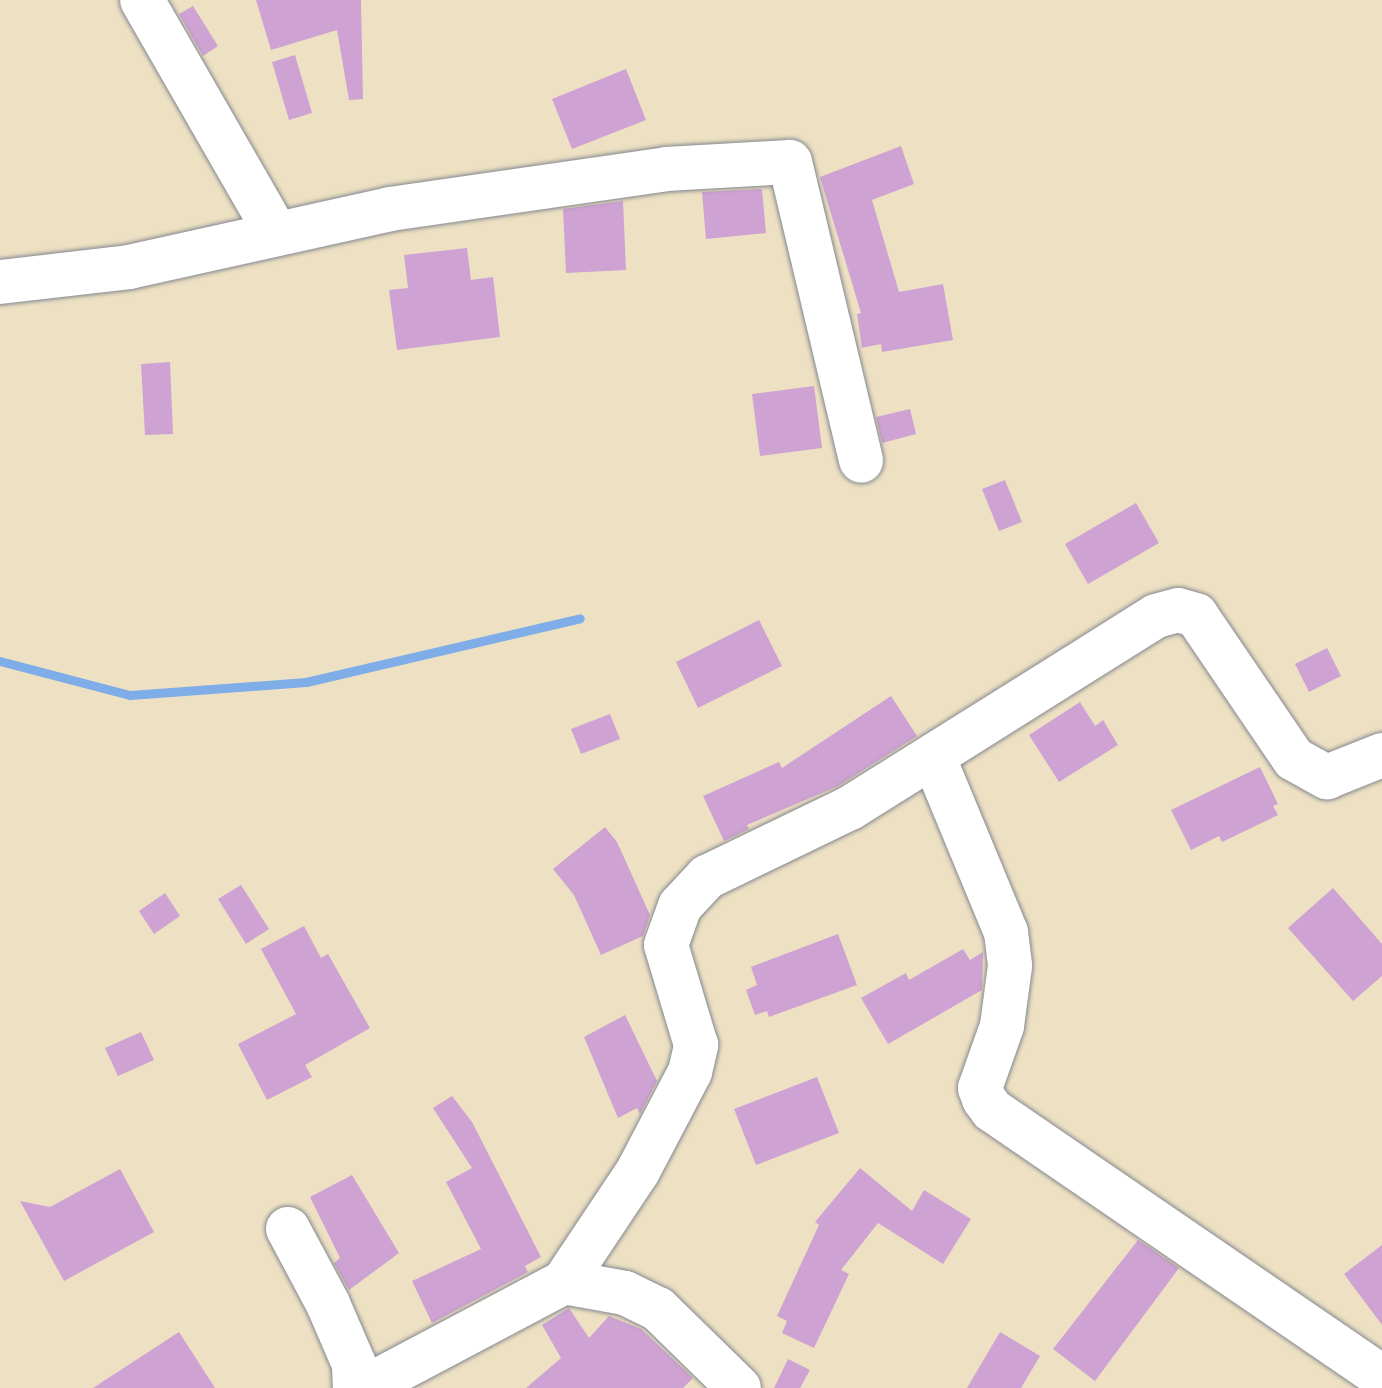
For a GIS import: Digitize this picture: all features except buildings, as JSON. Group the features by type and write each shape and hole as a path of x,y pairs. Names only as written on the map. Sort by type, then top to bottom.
{"street":[{"path":"142,0 275,231"},
{"path":"0,282 129,267 275,231 390,209 666,169 790,162 861,461"},
{"path":"364,1388 564,1282 638,1171 690,1072 696,1045 666,945 680,906 707,877 850,808 1156,616 1178,610 1196,615 1294,759 1305,767 1327,777 1382,755"},
{"path":"933,756 1006,932 1010,966 1002,1026 980,1088 984,1099 992,1110 1366,1375"},
{"path":"288,1229 354,1364 355,1388"},
{"path":"564,1282 625,1293 658,1309 739,1388"}],"waterway":[{"path":"0,661 130,695 306,682 580,618"}]}
